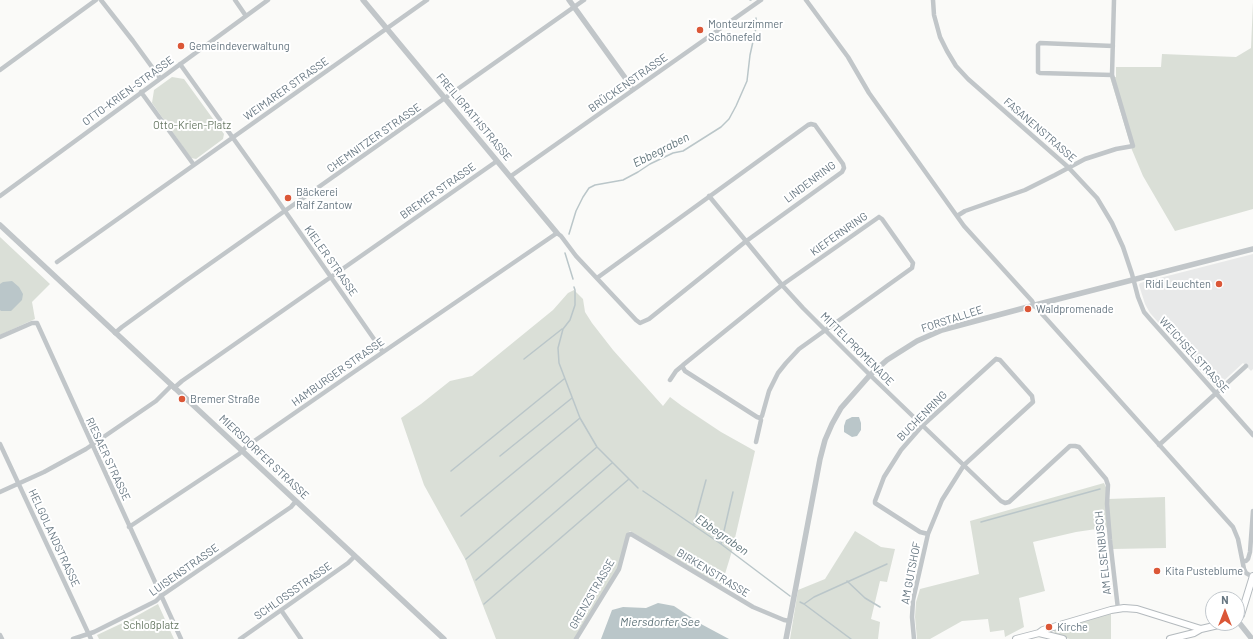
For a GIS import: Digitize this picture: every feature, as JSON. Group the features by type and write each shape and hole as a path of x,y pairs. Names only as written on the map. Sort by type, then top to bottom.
{"main road":[{"path":"1245,605 1251,589 1253,576"},
{"path":"1016,639 1118,609 1137,609 1201,629"},
{"path":"1170,639 1194,633 1205,628"},
{"path":"1039,633 1063,639"}],"street":[{"path":"1,68 96,0"},
{"path":"101,0 160,78"},
{"path":"235,0 246,16"},
{"name":"OTTO-KRIEN-STRASSE","path":"0,196 268,0"},
{"name":"FREILIGRATHSTRASSE","path":"363,0 568,246"},
{"name":"WEIMARER STRASSE","path":"57,262 427,0"},
{"path":"569,0 633,90"},
{"name":"CHEMNITZER STRASSE","path":"115,333 121,327 184,282 584,0"},
{"name":"BRÜCKENSTRASSE","path":"511,176 761,0"},
{"path":"806,0 847,56 872,97 964,226 1233,527 1238,539 1246,572 1253,576"},
{"name":"FASANENSTRASSE","path":"933,0 934,14 940,37 956,66 1068,167 1097,198 1112,223 1123,247 1134,279"},
{"path":"957,216 965,211 1025,190 1085,158 1133,146 1112,75 1114,0"},
{"path":"1112,75 1040,73 1038,70 1038,45 1040,43 1113,46"},
{"name":"KIELER STRASSE","path":"180,64 383,352"},
{"path":"141,92 194,165"},
{"name":"LINDENRING","path":"568,246 597,278 636,320 640,323 649,319 745,242 842,172 844,168 843,164 815,125 808,125 597,278"},
{"name":"BREMER STRASSE","path":"0,492 59,464 92,445 156,401 173,386 497,161"},
{"name":"MITTELPROMENADE","path":"709,196 745,242 782,285 825,330 922,426 1001,501 1005,502"},
{"name":"KIEFERNRING","path":"670,380 676,371 782,285 875,219 879,217 882,219 913,263 912,268 800,349 782,368 769,391 762,416 760,418 761,420 756,442"},
{"name":"MIERSDORFER STRASSE","path":"0,225 444,639"},
{"name":"HAMBURGER STRASSE","path":"129,527 242,451 249,444 557,232"},
{"name":"FORSTALLEE","path":"786,639 825,440 841,408 870,375 898,353 917,341 931,334 954,326 1253,249"},
{"name":"WEICHSELSTRASSE","path":"1134,279 1141,304 1148,316 1253,434"},
{"name":"RIESAER STRASSE","path":"0,337 32,323 37,323 181,639"},
{"name":"BUCHENRING","path":"996,359 1000,360 1032,396 1033,402 964,465 942,500 928,534 920,532 874,501 888,469 907,442 922,426 996,359"},
{"path":"682,366 685,370 712,389 760,418"},
{"path":"1159,445 1246,366"},
{"name":"HELGOLANDSTRASSE","path":"0,444 91,639"},
{"name":"AM ELSENBUSCH","path":"1005,502 1008,502 1070,446 1079,447 1106,479 1108,485 1107,496 1110,540 1118,609"},
{"name":"LUISENSTRASSE","path":"73,639 94,632 156,601 161,596 286,510 296,501"},
{"path":"1243,561 1248,559 1250,552 1253,511"},
{"name":"BIRKENSTRASSE","path":"629,534 753,607 790,621"},
{"name":"GRENZSTRASSE","path":"576,639 619,569 629,534"},
{"name":"AM GUTSHOF","path":"914,639 912,617 913,600 928,534"},
{"name":"SCHLOSSSTRASSE","path":"240,639 348,563 355,556"},
{"path":"281,610 301,639"},
{"path":"1245,630 1252,639"},
{"path":"0,635 2,639"}],"shaded area":[{"path":"1253,254 1253,369 1251,371 1243,363 1216,388 1150,313 1145,304 1139,285 1140,283"}],"green space":[{"path":"1253,2 1253,209 1175,231 1143,176 1132,150 1110,77 1116,77 1116,67 1161,67 1162,54 1236,57 1251,48"},
{"name":"Otto-Krien-Platz","path":"172,77 184,79 224,134 223,139 196,159 191,158 152,103 154,90"},
{"path":"0,237 50,284 32,302 35,319 0,335"},
{"path":"574,290 583,299 585,312 592,323 613,350 663,406 670,397 721,432 755,451 732,551 721,587 630,531 627,535 618,568 575,639 496,639 465,559 424,485 401,418 450,381 472,376 553,310 568,293"},
{"path":"1104,483 1108,492 1108,499 1165,497 1166,548 1113,549 1110,527 1076,532 1033,542 1045,591 1019,598 1024,627 1005,637 1004,630 990,632 988,619 962,621 930,639 917,639 915,617 916,602 920,589 979,574 970,521"},
{"path":"855,531 881,547 895,549 887,582 880,581 871,619 880,622 878,639 790,639 798,590 825,579"},
{"name":"Schloßplatz","path":"158,604 174,639 99,639 97,635"},
{"path":"1111,612 1111,639 1070,639 1056,635 1054,631 1057,628"}],"water":[{"path":"12,281 19,287 23,294 22,300 11,311 1,311 0,284 3,282"},
{"path":"852,417 859,417 861,430 857,436 852,437 844,432 844,426 846,420"},
{"name":"Miersdorfer See","path":"658,603 674,606 701,624 729,639 601,639 612,610 623,607 646,608"}],"waterway":[{"name":"Ebbegraben","path":"569,234 576,211 589,188 595,185 623,180 650,164 673,153 683,151 721,127 729,119 747,81 750,55 756,28 756,18"},
{"name":"Ebbegraben","path":"565,253 573,279"},
{"name":"Ebbegraben","path":"574,287 575,305 570,320 563,329 558,348 559,363 580,418 597,447 638,488"},
{"path":"524,359 562,329"},
{"path":"451,471 564,379"},
{"path":"500,456 572,398"},
{"path":"461,516 580,418"},
{"path":"466,559 597,447"},
{"path":"476,580 612,463"},
{"path":"484,604 629,479"},
{"path":"694,524 706,480"},
{"path":"981,522 1100,489"},
{"name":"Ebbegraben","path":"643,491 721,544 790,596"},
{"path":"721,544 733,492"},
{"path":"804,604 814,597 887,564"},
{"path":"847,581 865,598 880,607"},
{"name":"Ebbegraben","path":"800,602 851,639"}],"place":[{"name":"Monteurzimmer Schönefeld","path":"700,30"},
{"name":"Gemeindeverwaltung","path":"181,46"},
{"name":"Bäckerei Ralf Zantow","path":"288,198"},
{"name":"Ridi Leuchten","path":"1219,284"},
{"name":"Waldpromenade","path":"1028,309"},
{"name":"Bremer Straße","path":"182,399"},
{"name":"Kita Pusteblume","path":"1157,571"},
{"name":"Kirche","path":"1049,627"}]}
